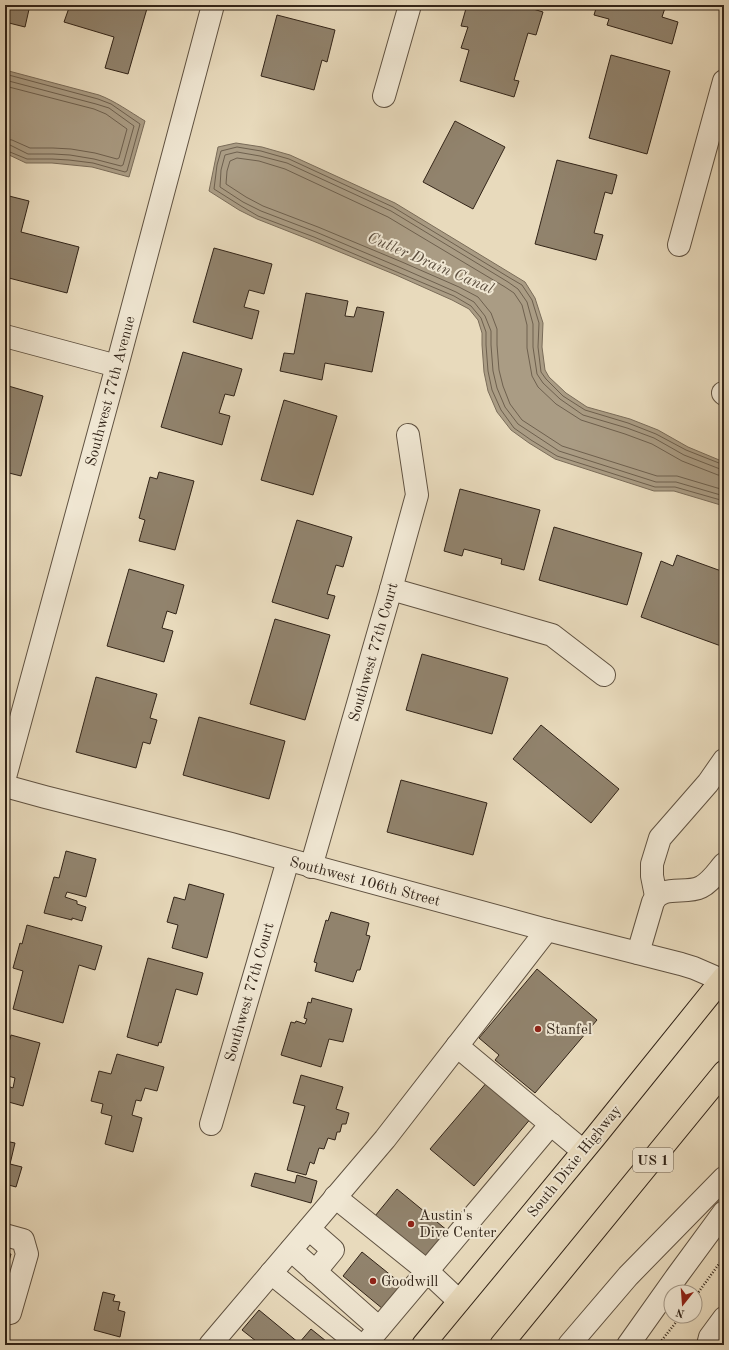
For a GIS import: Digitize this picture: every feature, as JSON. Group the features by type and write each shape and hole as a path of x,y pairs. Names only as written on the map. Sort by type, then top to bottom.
{"highway":[{"name":"South Dixie Highway","path":"423,1345 723,979"},
{"name":"US 1","path":"501,1345 724,1072"}],"street":[{"name":"Southwest 77th Avenue","path":"5,777 117,366 213,5"},
{"path":"384,96 410,5"},
{"path":"679,245 724,81"},
{"path":"5,336 117,366"},
{"name":"Southwest 77th Court","path":"311,866 417,495 408,434"},
{"path":"391,589 552,635 604,675"},
{"path":"656,896 652,876 652,864 660,838 708,783 724,760"},
{"name":"Southwest 106th Street","path":"5,786 231,844 546,930 694,968 723,979"},
{"name":"Southwest 77th Court","path":"211,1124 288,860"},
{"path":"638,953 656,896 661,893 701,887 709,881 724,864"},
{"path":"210,1345 384,1139 546,930"},
{"path":"457,1046 583,1151"},
{"path":"365,1345 551,1124"},
{"path":"569,1345 628,1276 724,1178"},
{"path":"335,1197 427,1271 459,1301"},
{"path":"628,1345 724,1212"},
{"path":"309,1229 333,1250 315,1272"},
{"path":"5,1235 23,1240 27,1254 10,1313 5,1314"},
{"path":"291,1250 379,1328"},
{"path":"271,1273 360,1345"},
{"path":"708,1345 710,1337 724,1318"}],"path":[{"path":"703,1286 724,1257"},
{"path":"658,1345 675,1324"}],"water":[{"path":"5,70 105,97 145,121 129,177 92,167 52,163 26,163 5,153"},
{"name":"Cutler Drain Canal","path":"236,143 262,147 290,155 395,203 525,282 535,298 543,323 542,347 545,370 549,377 566,393 587,407 630,419 658,430 688,447 724,462 724,506 674,491 654,491 555,459 511,430 497,412 488,391 484,372 482,333 478,320 469,309 396,275 257,219 239,210 209,191 218,147"}],"building":[{"path":"5,5 30,5 25,27 5,22"},
{"path":"70,5 148,5 128,74 105,68 114,37 64,22"},
{"path":"467,5 520,5 543,12 536,35 528,33 514,80 519,81 514,97 460,81 469,50 461,48 468,27 461,26"},
{"path":"597,5 666,5 662,17 678,22 672,44 607,25 609,19 594,15"},
{"path":"277,15 335,30 327,62 322,60 314,90 261,76"},
{"path":"611,55 670,71 647,154 589,138"},
{"path":"455,121 505,147 473,209 423,182"},
{"path":"557,160 617,175 612,194 605,192 594,233 603,235 596,260 535,244"},
{"path":"5,195 29,201 21,232 79,247 67,293 5,277"},
{"path":"214,248 272,264 264,294 249,290 244,307 259,311 252,339 193,322"},
{"path":"306,293 348,301 345,316 354,317 357,307 384,312 372,372 325,363 322,380 280,371 284,353 294,354"},
{"path":"183,352 242,369 234,396 225,394 219,413 230,416 222,445 161,427"},
{"path":"5,385 43,396 21,476 5,472"},
{"path":"284,400 337,416 313,495 261,480"},
{"path":"159,472 194,481 175,550 139,541 145,520 139,518 150,477 157,479"},
{"path":"460,489 540,510 524,570 501,564 502,559 464,549 462,556 444,551"},
{"path":"297,520 352,537 343,567 336,565 327,594 335,596 328,619 272,602"},
{"path":"554,527 642,553 627,605 539,580"},
{"path":"677,555 724,572 724,639 721,646 641,617 661,561 673,566"},
{"path":"129,569 184,585 176,614 167,611 162,628 173,631 164,662 107,646"},
{"path":"275,619 330,635 305,720 250,704"},
{"path":"422,654 508,678 492,734 406,710"},
{"path":"96,677 157,694 150,718 157,720 150,744 143,742 136,768 76,752"},
{"path":"199,717 285,741 269,799 183,775"},
{"path":"541,725 619,789 591,823 513,759"},
{"path":"401,780 487,803 473,855 387,832"},
{"path":"66,851 96,859 86,897 67,892 65,897 77,901 77,904 86,907 82,921 44,913 54,877 59,878"},
{"path":"189,884 224,894 207,958 172,948 178,925 167,922 174,897 185,900"},
{"path":"331,912 369,923 366,935 370,936 360,970 357,970 353,982 315,971 317,963 314,962 326,920 328,921"},
{"path":"27,925 102,946 95,970 79,965 63,1023 13,1009 23,971 13,968"},
{"path":"148,958 203,973 197,995 176,989 161,1043 159,1042 158,1046 127,1037"},
{"name":"Stanfel","path":"537,969 597,1020 535,1093 495,1060 499,1055 479,1038"},
{"path":"312,998 352,1009 343,1042 329,1039 321,1067 281,1055 291,1022 295,1023 296,1021 305,1024 307,1019 304,1018 308,1002 311,1003"},
{"path":"11,1035 40,1043 23,1106 5,1101 5,1085 13,1088 15,1078 5,1075 5,1056"},
{"path":"117,1054 164,1067 157,1091 145,1088 141,1101 136,1100 132,1115 142,1118 133,1152 105,1144 112,1116 101,1113 103,1104 91,1101 99,1071 111,1074"},
{"path":"301,1075 343,1087 336,1109 349,1113 346,1124 342,1124 340,1132 337,1132 335,1140 328,1138 324,1149 319,1148 314,1164 310,1162 306,1175 287,1170 305,1106 293,1103"},
{"path":"488,1081 532,1117 474,1186 430,1149"},
{"path":"5,1141 15,1143 10,1164 22,1167 16,1187 5,1184"},
{"path":"255,1173 295,1183 297,1175 317,1181 311,1203 251,1186"},
{"name":"Austin's Dive Center","path":"397,1189 448,1231 425,1258 375,1216"},
{"name":"Goodwill","path":"362,1252 403,1285 383,1309 343,1276"},
{"path":"5,1253 11,1254 7,1268 5,1268"},
{"path":"103,1292 115,1295 113,1301 120,1302 118,1310 125,1312 120,1337 94,1330"},
{"path":"259,1310 299,1343 311,1329 331,1345 261,1345 242,1330"}],"place":[{"name":"Stanfel","path":"538,1029"},
{"name":"Austin's Dive Center","path":"411,1224"},
{"name":"Goodwill","path":"373,1281"}]}
